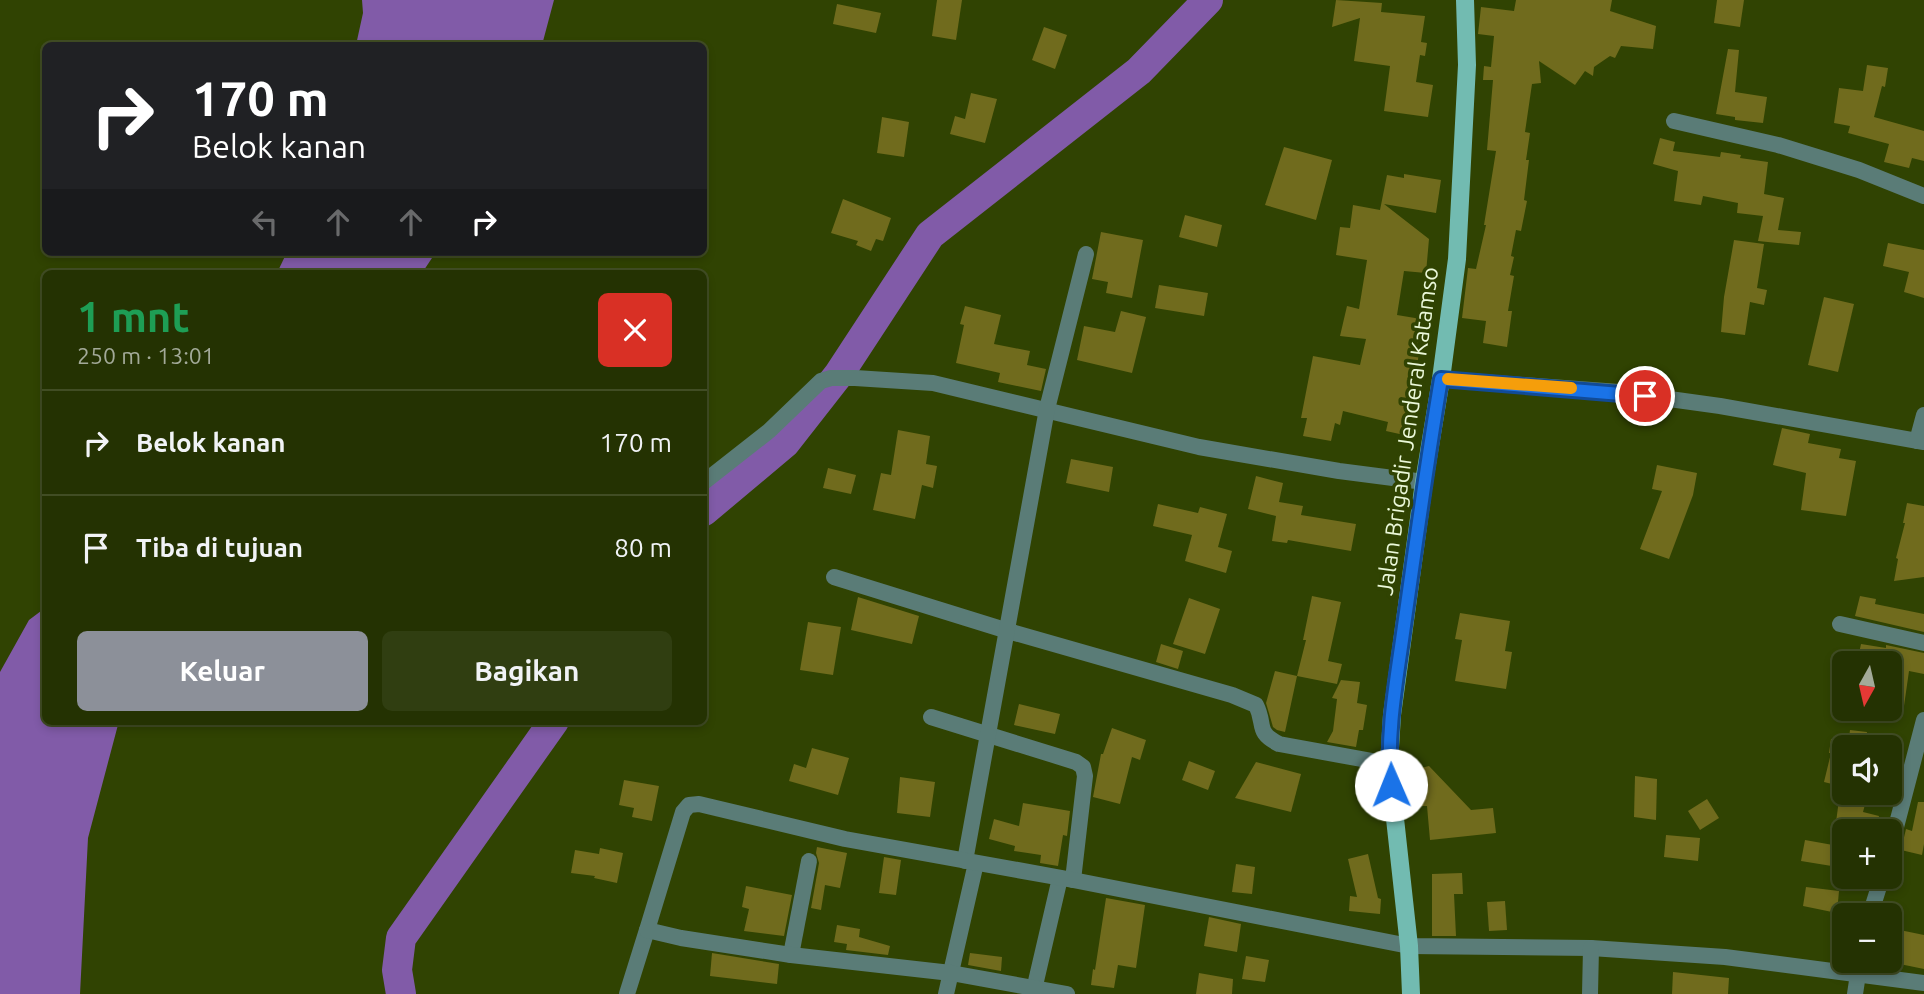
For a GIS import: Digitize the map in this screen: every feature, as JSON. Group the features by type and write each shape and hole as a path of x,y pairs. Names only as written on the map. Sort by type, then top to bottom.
{"main road":[{"name":"Jalan Brigadir Jenderal Katamso","path":"1411,994 1409,946 1389,764 1392,715 1423,482 1441,379 1457,260 1467,65 1465,0"}],"street":[{"path":"1674,121 1778,145 1859,170 1924,196"},
{"path":"946,994 970,862 988,736 1047,409 1086,254"},
{"path":"707,480 769,431 821,381 831,378 855,378 933,383 1199,447 1423,482"},
{"path":"1441,379 1619,392 1720,406 1921,442 1924,415"},
{"path":"834,577 1256,705 1261,714 1261,729 1269,739 1279,744 1389,764"},
{"path":"1840,624 1924,643"},
{"path":"931,718 1076,762 1083,767 1085,776 1067,879 1034,991"},
{"path":"1898,819 1924,720"},
{"path":"627,994 683,812 690,805 699,804 845,839 1409,946 1591,948 1832,965"},
{"path":"791,955 809,861"},
{"path":"647,930 681,939 791,955 951,973 1034,991 1067,994"},
{"path":"1590,994 1591,948"},
{"path":"1856,994 1858,973"},
{"path":"1883,973 1924,983"}],"shaded area":[{"path":"362,0 554,0 543,42 357,42 363,13"},
{"path":"285,256 433,256 424,270 278,270"},
{"path":"42,610 42,725 118,725 88,838 80,994 0,994 0,672 29,620"}],"building":[{"path":"937,0 962,0 956,40 932,36"},
{"path":"1336,0 1382,3 1381,12 1425,16 1421,42 1427,43 1425,56 1420,55 1416,82 1433,85 1428,117 1384,111 1390,66 1354,61 1360,18 1332,27"},
{"path":"1516,0 1612,0 1610,11 1656,26 1653,49 1621,46 1615,58 1610,56 1594,67 1593,76 1585,71 1575,85 1539,61 1541,83 1532,84 1525,132 1530,133 1524,200 1527,201 1521,231 1516,230 1511,256 1514,257 1510,275 1514,276 1508,311 1512,311 1507,347 1483,343 1486,321 1462,318 1468,268 1476,269 1486,225 1496,151 1487,150 1493,80 1483,80 1484,66 1491,67 1494,36 1478,34 1481,7 1514,11"},
{"path":"1717,0 1744,0 1740,27 1714,23"},
{"path":"837,4 881,13 876,33 833,24"},
{"path":"1044,27 1067,35 1055,69 1032,60"},
{"path":"1728,49 1739,50 1735,92 1767,97 1763,123 1735,120 1735,117 1716,114"},
{"path":"1867,65 1888,68 1885,87 1882,86 1874,117 1924,131 1924,161 1912,158 1909,168 1884,162 1889,144 1848,133 1850,126 1834,123 1839,88 1863,91"},
{"path":"971,93 997,99 985,143 950,134 955,116 965,119"},
{"path":"882,117 909,122 904,157 877,153"},
{"path":"1660,138 1675,142 1673,151 1720,157 1721,152 1768,162 1764,194 1784,198 1778,230 1801,232 1799,245 1758,241 1763,216 1737,213 1738,203 1703,196 1701,205 1674,201 1678,171 1653,164"},
{"path":"1284,147 1332,160 1316,220 1265,205"},
{"path":"1404,174 1441,180 1436,213 1384,204 1429,239 1426,273 1404,271 1397,315 1421,319 1417,383 1404,435 1386,431 1388,422 1343,411 1340,425 1335,423 1331,441 1303,436 1307,418 1301,418 1313,356 1360,365 1366,339 1340,336 1347,306 1359,309 1367,260 1336,255 1340,227 1350,228 1353,205 1380,210 1387,175 1404,178"},
{"path":"843,199 891,218 883,241 876,239 871,251 856,245 858,241 831,233"},
{"path":"1185,215 1222,225 1217,247 1179,237"},
{"path":"1101,232 1143,240 1132,298 1106,293 1108,282 1092,279"},
{"path":"1734,240 1764,244 1757,288 1767,290 1764,305 1750,302 1745,335 1721,332"},
{"path":"1888,243 1924,250 1924,298 1904,292 1909,272 1883,266"},
{"path":"1159,285 1208,293 1204,316 1155,308"},
{"path":"1824,297 1854,304 1838,372 1808,365"},
{"path":"965,306 1001,315 994,344 1030,351 1027,365 1046,369 1041,391 998,382 1000,373 956,363 964,325 960,324"},
{"path":"1121,311 1146,317 1132,373 1077,360 1084,326 1115,332"},
{"path":"1782,428 1810,434 1808,443 1841,449 1839,458 1856,461 1846,516 1801,510 1806,473 1773,465"},
{"path":"898,430 930,436 926,464 937,466 933,488 922,485 915,519 873,510 881,473 891,475"},
{"path":"1071,459 1113,467 1109,492 1066,483"},
{"path":"1657,465 1697,473 1693,495 1669,559 1640,549 1662,491 1652,489"},
{"path":"828,468 856,475 851,494 823,488"},
{"path":"1256,476 1283,483 1279,502 1303,506 1301,515 1356,524 1351,551 1288,540 1287,543 1272,541 1276,516 1248,509"},
{"path":"1907,503 1924,506 1924,577 1894,581 1896,558"},
{"path":"1158,504 1198,513 1200,507 1227,514 1218,547 1232,551 1226,573 1185,561 1192,535 1153,526"},
{"path":"1312,596 1341,602 1328,661 1342,664 1337,684 1297,676 1306,640 1303,640"},
{"path":"1860,596 1876,599 1875,604 1924,614 1924,632 1855,616"},
{"path":"858,597 919,616 912,644 851,630"},
{"path":"1189,598 1220,609 1205,654 1173,644"},
{"path":"1460,613 1510,621 1505,651 1512,652 1506,689 1455,681 1462,640 1455,639"},
{"path":"808,622 841,627 833,675 800,670"},
{"path":"1161,644 1183,651 1178,669 1156,662"},
{"path":"1861,644 1886,648 1886,645 1924,653 1924,674 1909,671 1904,706 1902,651 1860,651"},
{"path":"1275,671 1297,676 1285,732 1273,727 1266,703"},
{"path":"1341,680 1360,682 1357,703 1367,705 1363,730 1359,730 1356,747 1327,742 1333,731 1337,699 1332,698"},
{"path":"1019,704 1060,714 1055,734 1014,725"},
{"path":"1112,728 1146,740 1140,760 1132,757 1120,804 1093,797 1101,754"},
{"path":"1850,730 1867,732 1867,735 1849,735"},
{"path":"1832,739 1832,784 1824,782"},
{"path":"812,748 849,758 838,795 789,781 794,764 806,768"},
{"path":"1189,761 1215,771 1208,790 1182,780"},
{"path":"1256,762 1301,774 1291,812 1235,798"},
{"path":"1429,766 1471,810 1493,808 1496,833 1430,840 1427,806 1408,806 1401,773"},
{"path":"1635,776 1657,779 1656,820 1634,817"},
{"path":"900,777 935,782 930,817 897,813"},
{"path":"624,780 659,786 652,821 632,817 634,808 619,805"},
{"path":"1707,799 1719,818 1700,830 1688,811"},
{"path":"1918,802 1924,802 1922,855 1902,850 1906,829 1912,831"},
{"path":"1023,803 1070,811 1067,836 1063,835 1058,866 1040,863 1041,855 1014,851 1015,846 989,839 994,819 1019,826"},
{"path":"1838,805 1865,805 1863,812 1879,816 1878,819 1836,819"},
{"path":"1666,835 1700,838 1698,861 1664,857"},
{"path":"1805,840 1832,845 1832,866 1801,861"},
{"path":"817,847 847,853 840,888 825,885 821,910 811,908 819,863"},
{"path":"600,848 623,853 617,883 594,878 595,876 571,873 575,850 599,854"},
{"path":"1368,854 1378,898 1381,899 1380,914 1349,911 1350,896 1357,897 1348,859"},
{"path":"884,857 901,860 896,895 879,893"},
{"path":"1236,864 1255,867 1252,894 1232,892"},
{"path":"1462,873 1463,894 1454,894 1456,936 1432,936 1432,874"},
{"path":"746,886 792,895 784,936 744,931 749,909 742,907"},
{"path":"1806,887 1839,891 1838,903 1832,903 1832,912 1803,906"},
{"path":"1106,898 1145,905 1136,968 1118,965 1114,988 1091,985"},
{"path":"1505,901 1507,930 1489,931 1487,902"},
{"path":"1209,917 1241,924 1237,952 1204,946"},
{"path":"837,925 860,929 859,937 890,946 888,955 846,950 847,944 834,942"},
{"path":"1902,930 1924,935 1924,969 1902,964"},
{"path":"712,953 779,964 777,984 710,976"},
{"path":"970,953 1002,957 1001,971 968,965"},
{"path":"1246,956 1269,960 1265,982 1242,979"},
{"path":"1673,972 1729,978 1728,994 1672,994"},
{"path":"1199,973 1233,979 1232,994 1196,994"}],"waterway":[{"path":"707,508 785,443 839,374 930,235 1139,71 1208,0"},
{"path":"401,994 397,970 401,938 551,725"}],"slow traffic":[{"path":"1448,379 1571,388"}],"route":[{"path":"1391,785 1389,764 1392,715 1423,482 1441,379 1645,396"}]}
